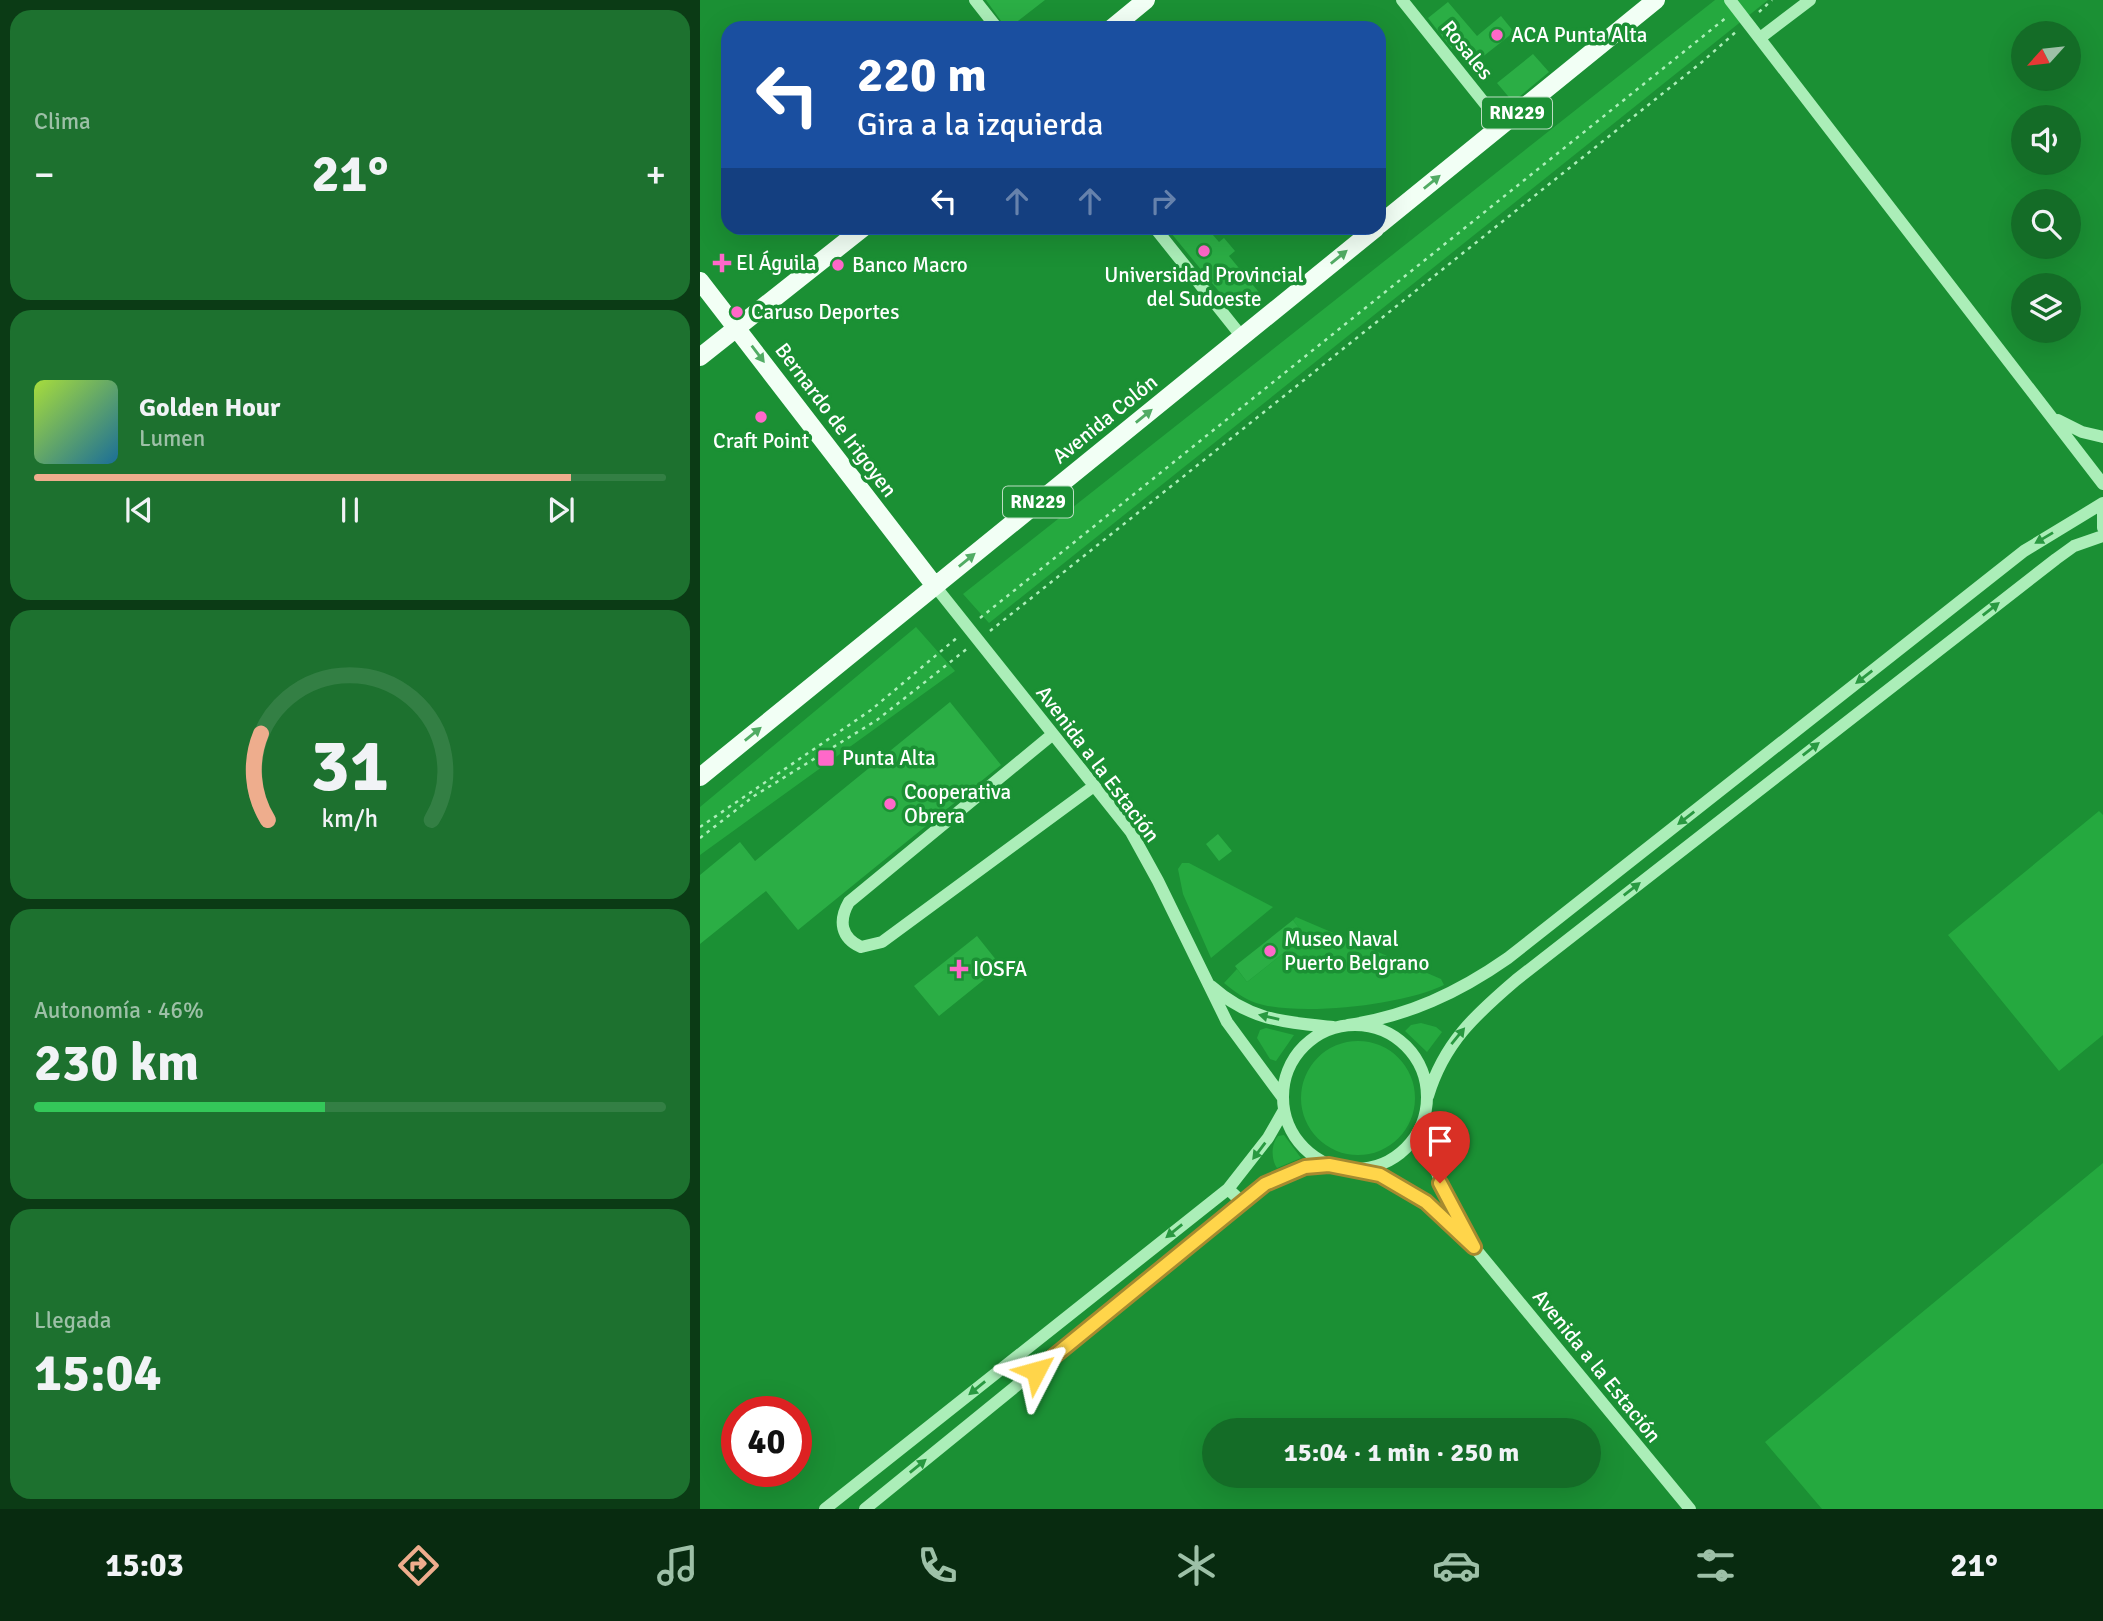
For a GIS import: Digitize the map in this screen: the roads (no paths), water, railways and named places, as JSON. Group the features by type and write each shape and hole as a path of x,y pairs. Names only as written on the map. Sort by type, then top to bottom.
{"main road":[{"path":"1120,21 1146,0"},
{"name":"Avenida Colón","path":"1386,219 1656,0"},
{"path":"700,357 854,235"},
{"name":"Avenida Colón","path":"700,777 1367,235"},
{"name":"Bernardo de Irigoyen","path":"700,281 935,586"}],"street":[{"path":"975,0 992,21"},
{"name":"Rosales","path":"1402,0 1502,125"},
{"path":"1760,38 1810,0"},
{"path":"1734,4 2103,484"},
{"path":"1161,235 1242,337"},
{"path":"2054,417 2082,432 2103,437"},
{"path":"825,1509 1227,1189 1268,1138 1284,1104 1287,1074 1298,1053 1315,1037 1342,1026 1382,1020 1407,1012 1476,980 1508,958 2024,551 2103,503"},
{"path":"2103,512 2103,528"},
{"path":"1474,1247 1440,1183 1426,1136 1428,1096 1440,1061 1458,1035 1483,1008 1516,980 2056,559 2074,546 2103,536"},
{"name":"Avenida a la Estación","path":"935,586 1130,832 1227,1022 1284,1104"},
{"path":"1053,734 849,902 842,922 846,937 861,947 882,942 1094,786"},
{"path":"1205,981 1234,1006 1247,1012 1287,1022 1375,1028 1400,1040 1413,1053 1422,1069 1428,1096"},
{"path":"1284,1104 1293,1133 1300,1143 1318,1160 1329,1165"},
{"path":"1358,1170 1381,1165 1401,1154 1416,1137 1426,1115"},
{"path":"865,1509 1242,1202 1265,1184 1290,1172 1305,1167 1329,1165 1380,1175 1412,1192 1443,1216 1474,1247"},
{"path":"1227,1189 1242,1202"},
{"name":"Avenida a la Estación","path":"1474,1247 1690,1509"}],"place":[{"name":"ACA Punta Alta","path":"1497,35"},
{"name":"Universidad Provincial del Sudoeste","path":"1204,251"},
{"name":"El Águila","path":"722,263"},
{"name":"Banco Macro","path":"838,265"},
{"name":"Caruso Deportes","path":"737,312"},
{"name":"Craft Point","path":"761,417"},
{"name":"Punta Alta","path":"826,758"},
{"name":"Cooperativa Obrera","path":"890,804"},
{"name":"Museo Naval Puerto Belgrano","path":"1270,951"},
{"name":"IOSFA","path":"959,969"}]}
